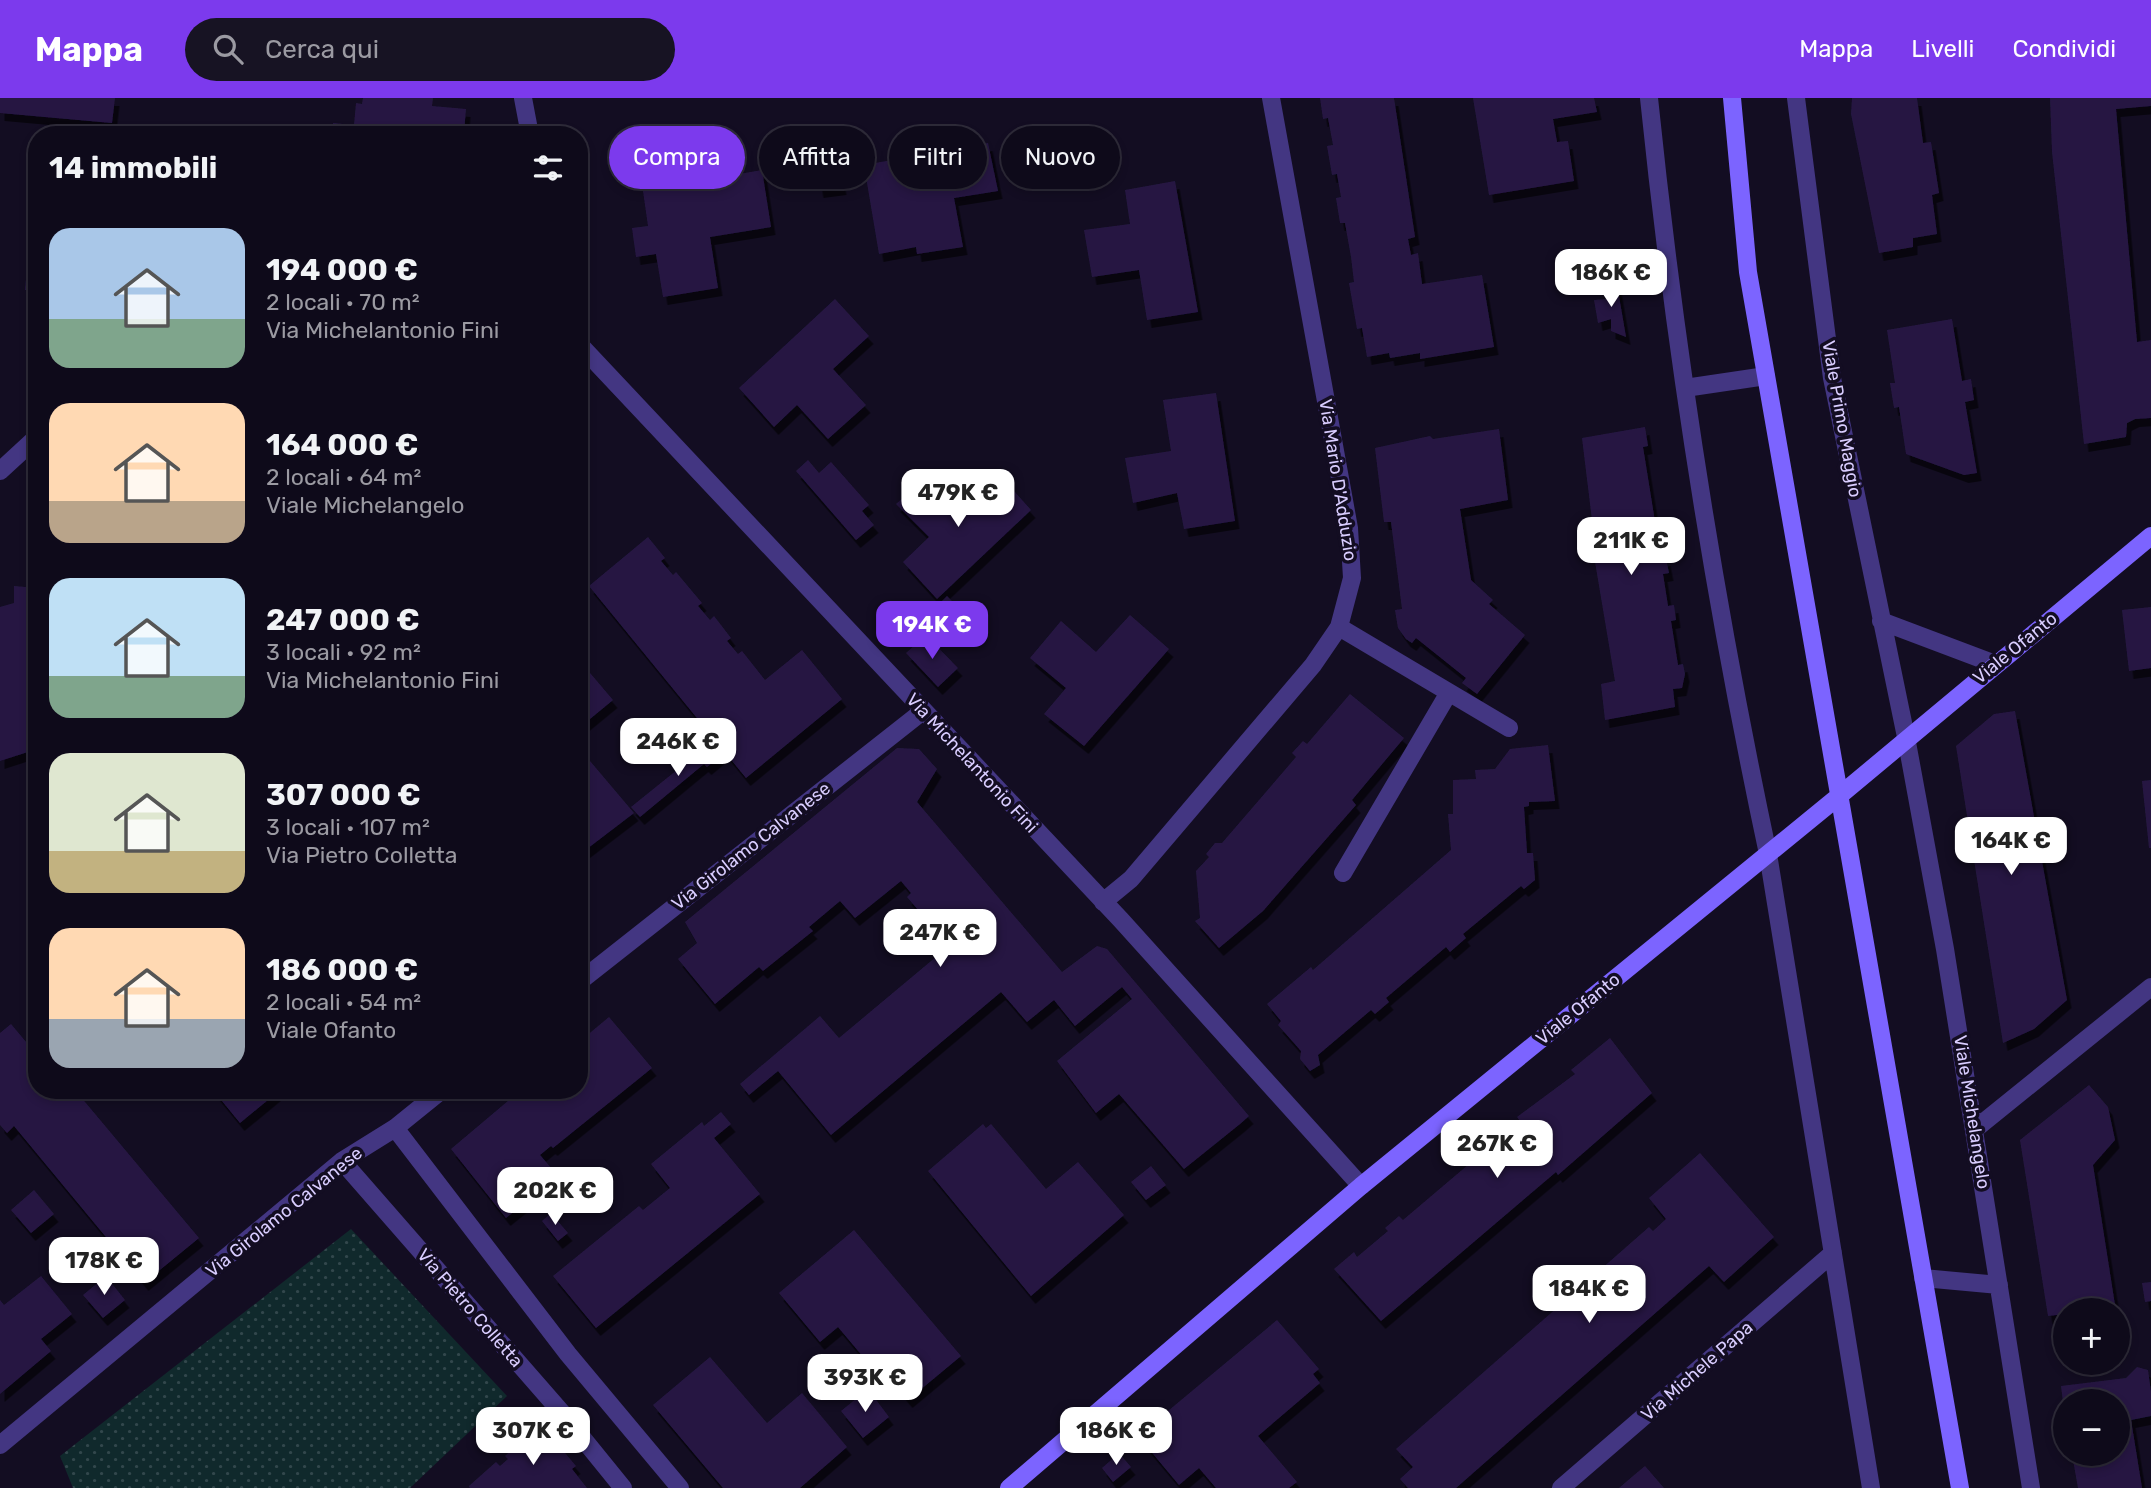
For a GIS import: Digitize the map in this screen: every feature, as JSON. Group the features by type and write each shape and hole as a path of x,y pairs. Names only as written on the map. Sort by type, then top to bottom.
{"main road":[{"path":"1732,98 1748,272 1959,1488"},
{"name":"Viale Ofanto","path":"1009,1488 1361,1186 1839,796 1906,737 2151,536"}],"street":[{"path":"523,98 528,126"},
{"name":"Via Mario D'Adduzio","path":"1103,902 1131,879 1314,664 1339,627 1352,578 1349,528 1271,98"},
{"path":"1649,98 1685,388 1748,763 1768,854 1871,1488"},
{"name":"Viale Primo Maggio","path":"1796,98 1832,378 1906,737"},
{"name":"Via Michelantonio Fini","path":"588,354 1103,902 1361,1186"},
{"path":"1685,388 1766,376"},
{"path":"0,471 28,445"},
{"path":"1881,621 1995,664"},
{"path":"1339,627 1448,695 1509,728"},
{"path":"1343,873 1448,695"},
{"name":"Via Girolamo Calvanese","path":"588,975 923,711"},
{"name":"Viale Michelangelo","path":"1906,737 1974,1130 2031,1488"},
{"path":"1974,1130 2151,987"},
{"name":"Via Girolamo Calvanese","path":"0,1445 342,1161 395,1128 431,1099"},
{"path":"395,1128 568,1354 680,1488"},
{"name":"Via Pietro Colletta","path":"342,1161 553,1403 623,1488"},
{"name":"Via Michele Papa","path":"1561,1488 1833,1253"},
{"path":"1923,1278 1999,1285"}],"green space":[{"path":"351,1229 507,1396 410,1488 73,1488 60,1456"}],"building":[{"path":"0,98 115,98 112,123 0,113"},
{"path":"363,98 433,98 432,106 466,109 465,126 333,126 333,123 354,125 356,103 362,104"},
{"path":"1320,98 1394,98 1415,237 1408,239 1411,255 1418,253 1422,284 1482,275 1494,347 1420,359 1420,353 1390,358 1389,353 1367,357 1362,328 1357,329 1349,283 1354,282 1351,257 1345,223 1340,223 1336,198 1341,197 1337,174 1332,175 1327,146 1333,145 1328,118 1323,119"},
{"path":"1473,98 1594,98 1597,112 1553,119 1557,142 1568,141 1574,181 1489,195"},
{"path":"1852,98 1917,98 1923,143 1931,142 1939,193 1932,195 1937,234 1913,238 1913,247 1879,253 1851,114"},
{"path":"2050,98 2151,98 2151,106 2116,109 2137,342 2151,340 2151,418 2135,419 2127,423 2126,437 2084,444 2052,152"},
{"path":"987,143 998,191 954,198 963,247 917,254 916,247 879,254 868,189 875,189 875,163 889,161 889,189 987,189"},
{"path":"759,171 759,189 765,189 771,227 710,237 718,288 663,297 656,254 636,257 632,228 648,226 643,191 745,189 745,173"},
{"path":"1175,181 1198,312 1147,320 1139,270 1092,277 1084,230 1130,224 1125,190"},
{"path":"28,257 28,290 25,290"},
{"path":"1614,279 1626,337 1611,331 1611,319 1598,323 1594,300 1607,299 1605,290"},
{"path":"835,299 869,336 833,369 866,405 828,439 797,405 774,427 739,388"},
{"path":"1952,319 1962,381 1971,379 1974,400 1965,402 1977,473 1964,475 1906,454 1899,407 1894,408 1890,383 1895,383 1887,330"},
{"path":"1216,393 1235,521 1184,529 1177,493 1133,503 1125,458 1171,451 1163,400"},
{"path":"1645,427 1648,446 1643,447 1661,559 1666,558 1669,573 1663,574 1668,606 1674,605 1676,620 1671,621 1678,665 1683,664 1685,674 1682,688 1673,689 1675,707 1605,720 1601,684 1615,681 1588,520 1592,520 1582,438"},
{"path":"1499,429 1508,500 1460,509 1471,580 1493,600 1489,604 1525,635 1477,694 1462,683 1466,678 1416,638 1412,643 1406,639 1398,628 1395,610 1402,609 1391,522 1384,522 1375,448 1430,436 1433,439"},
{"path":"808,460 819,473 831,462 869,505 862,511 874,525 856,540 796,471"},
{"path":"930,474 962,508 999,474 1031,510 937,599 903,562 929,537 896,504"},
{"path":"648,537 665,558 661,561 673,575 676,572 702,603 698,606 710,620 714,616 731,638 727,641 738,654 742,651 765,680 802,650 842,699 746,778 589,586"},
{"path":"14,586 28,587 28,752 0,761 0,607 14,603"},
{"path":"947,596 960,609 939,631 925,618"},
{"path":"2151,607 2151,668 2129,671 2122,610"},
{"path":"1130,615 1169,649 1084,746 1044,714 1066,688 1030,658 1061,621 1096,652"},
{"path":"926,635 958,668 938,687 906,653"},
{"path":"588,671 613,700 588,721"},
{"path":"1350,694 1404,738 1352,800 1356,805 1263,911 1219,948 1195,921 1200,918 1196,871 1209,857 1206,854 1215,843 1222,843 1296,757 1292,753 1303,741 1307,744"},
{"path":"2015,711 2067,1000 2034,1029 2003,1043 1956,746 1994,714"},
{"path":"713,741 724,753 707,767 704,764 640,817 631,807"},
{"path":"1548,745 1555,801 1529,802 1529,806 1524,807 1527,853 1533,853 1535,880 1524,889 1521,886 1463,934 1466,938 1450,952 1446,947 1386,998 1389,1002 1375,1014 1371,1010 1318,1055 1320,1065 1310,1071 1300,1059 1301,1051 1278,1025 1281,1021 1267,1004 1311,967 1313,970 1451,850 1448,814 1453,814 1453,780 1476,779 1475,770 1495,769 1510,749"},
{"path":"897,748 919,749 937,769 917,802 1062,972 1097,946 1107,949 1249,1116 1184,1169 1119,1094 1096,1113 1057,1061 1132,999 1122,987 1075,1026 1054,1000 1027,1022 1001,992 831,1135 778,1071 749,1095 740,1084 820,1016 839,1038 955,941 942,927 937,932 907,897 911,893 901,881 855,918 840,901 809,927 813,931 763,971 759,967 715,1004 678,959 697,943 685,922"},
{"path":"588,759 634,813 588,848"},
{"path":"2151,780 2151,848 2149,848 2142,781"},
{"path":"609,1017 652,1068 553,1148 551,1146 540,1155 558,1176 506,1218 451,1149 510,1099 588,1099 588,1034"},
{"path":"11,1024 28,1044 28,1099 83,1099 199,1238 144,1283 14,1126 7,1133 0,1125 0,1033"},
{"path":"1610,1038 1652,1093 1558,1175 1556,1172 1381,1321 1334,1269 1354,1252 1357,1257 1388,1231 1385,1228 1399,1216 1403,1220 1482,1153 1479,1151 1520,1121 1517,1117 1575,1074 1571,1070"},
{"path":"2089,1085 2108,1107 2115,1140 2093,1165 2114,1298 2053,1298 2053,1315 2048,1316 2020,1140"},
{"path":"220,1099 269,1099 240,1123"},
{"path":"721,1112 731,1124 714,1138 760,1194 596,1328 553,1276 639,1206 643,1210 670,1188 651,1164 702,1122 704,1126"},
{"path":"983,1124 986,1128 991,1124 1046,1189 1078,1162 1124,1215 1031,1296 928,1171"},
{"path":"1700,1153 1774,1237 1724,1282 1709,1266 1456,1488 1408,1488 1400,1479 1413,1467 1396,1449 1649,1227 1653,1231 1666,1219 1649,1198"},
{"path":"1151,1166 1166,1185 1146,1200 1131,1182"},
{"path":"34,1190 54,1214 31,1233 11,1210"},
{"path":"551,1213 568,1233 558,1241 542,1221"},
{"path":"854,1230 961,1356 908,1400 885,1373 880,1377 838,1327 820,1342 779,1293"},
{"path":"41,1276 72,1314 41,1339 51,1351 0,1394 0,1300 4,1305"},
{"path":"106,1276 125,1300 103,1318 83,1295"},
{"path":"2151,1282 2151,1301 2145,1302 2142,1283"},
{"path":"1277,1320 1319,1369 1313,1374 1320,1383 1258,1436 1297,1482 1289,1488 1216,1488 1199,1468 1179,1485 1138,1436"},
{"path":"710,1357 767,1423 802,1393 847,1447 800,1488 723,1488 653,1405"},
{"path":"2137,1367 2148,1370 2151,1392 2151,1416 2131,1420 2142,1488 2078,1488 2074,1466 2130,1466 2130,1389 2061,1389 2061,1386 2126,1378"},
{"path":"868,1389 889,1417 863,1438 841,1411"},
{"path":"545,1429 576,1466 572,1469 587,1488 470,1488 469,1486 496,1462 500,1466 508,1459 505,1456 526,1437 530,1441"},
{"path":"1119,1453 1131,1467 1113,1482 1102,1468"},
{"path":"1645,1466 1664,1488 1619,1488 1633,1476"}]}
